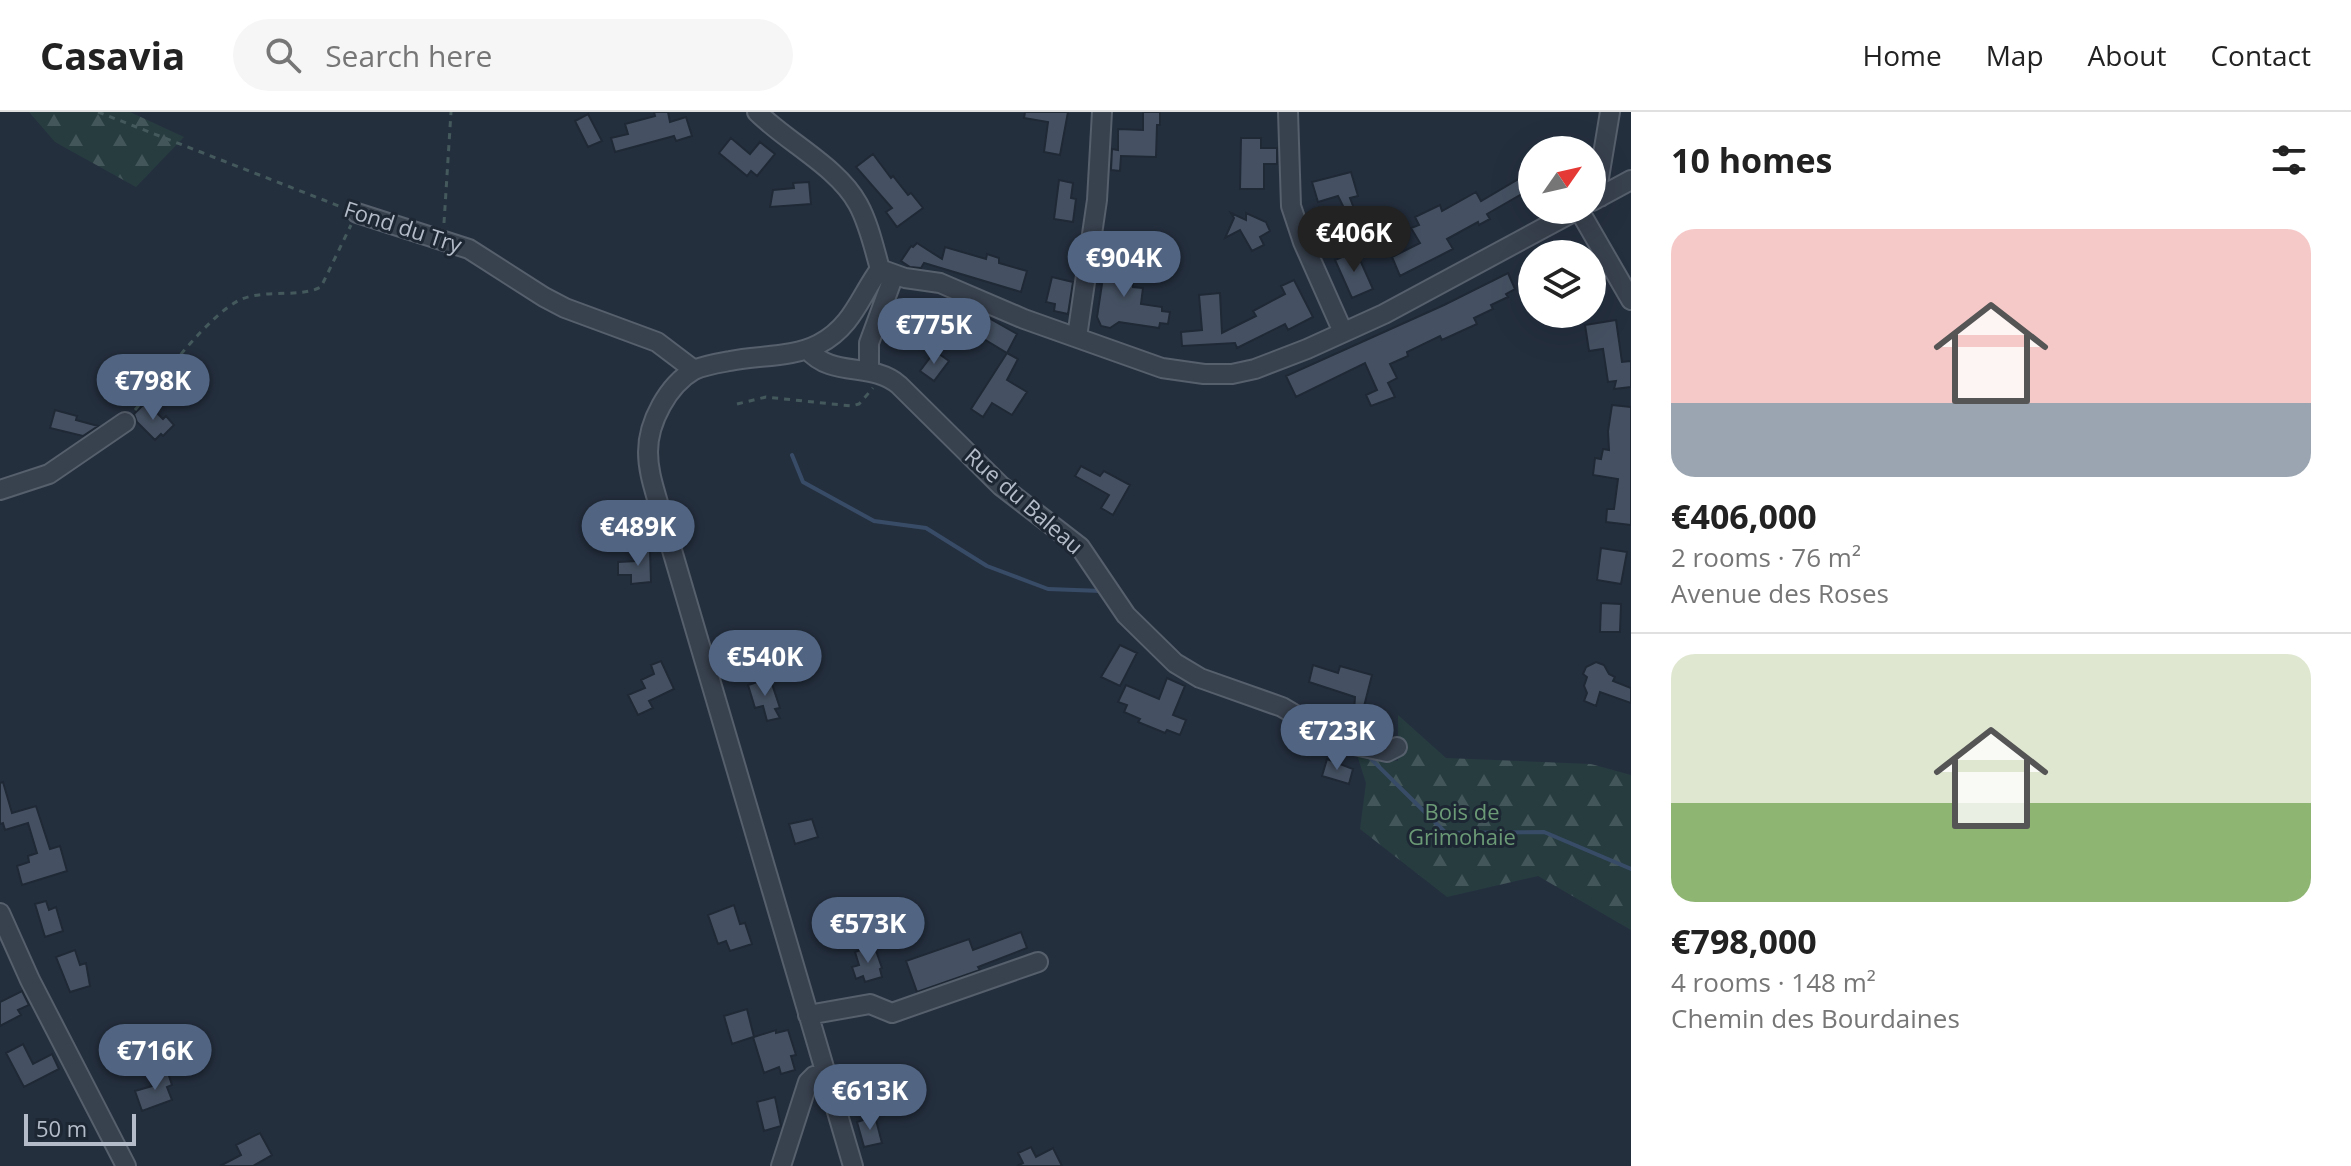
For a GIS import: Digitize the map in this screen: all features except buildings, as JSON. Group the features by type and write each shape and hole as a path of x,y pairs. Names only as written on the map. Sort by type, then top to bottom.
{"street":[{"path":"757,112 837,179 852,195 864,217 887,272 869,343 874,372"},
{"path":"1077,337 1097,200 1102,112"},
{"path":"1288,112 1291,206 1303,242 1343,332"},
{"path":"1606,136 1610,112"},
{"path":"1606,194 1631,180"},
{"name":"Fond du Try","path":"357,213 443,239 490,260 565,308 657,342 694,370"},
{"path":"887,272 940,283 1024,319 1162,368 1218,374 1255,369 1343,332 1423,294 1551,224"},
{"path":"1586,224 1631,300"},
{"path":"853,1166 649,465 649,438 658,412 673,389 694,370 732,360 807,349 822,342 852,315 887,272"},
{"name":"Rue du Baleau","path":"807,349 815,359 836,368 874,372 892,378 1001,486 1080,547 1126,615 1175,663 1200,678 1282,707 1341,742 1387,752 1397,747"},
{"path":"0,490 49,474 125,422"},
{"path":"0,913 30,980 126,1166"},
{"path":"808,1015 870,1004 892,1013 1038,962"},
{"path":"781,1166 808,1082 825,1072"}],"path":[{"name":"Fond du Try","path":"98,112 357,213"},
{"path":"443,239 451,112"},
{"path":"125,422 217,315 241,300 268,292 313,291 321,287 357,213"},
{"path":"737,404 766,397 851,406 859,404 874,388 874,372"}],"green space":[{"path":"29,112 130,112 184,137 136,187 55,142"},
{"name":"Bois de Grimohaie","path":"1398,715 1446,758 1591,764 1631,775 1631,930 1538,876 1447,897 1360,829 1366,783 1357,755 1398,761"}],"waterway":[{"path":"792,455 803,482 874,521 926,528 987,566 1048,589 1102,591"},
{"path":"1367,755 1446,833 1544,832 1631,869"}]}
